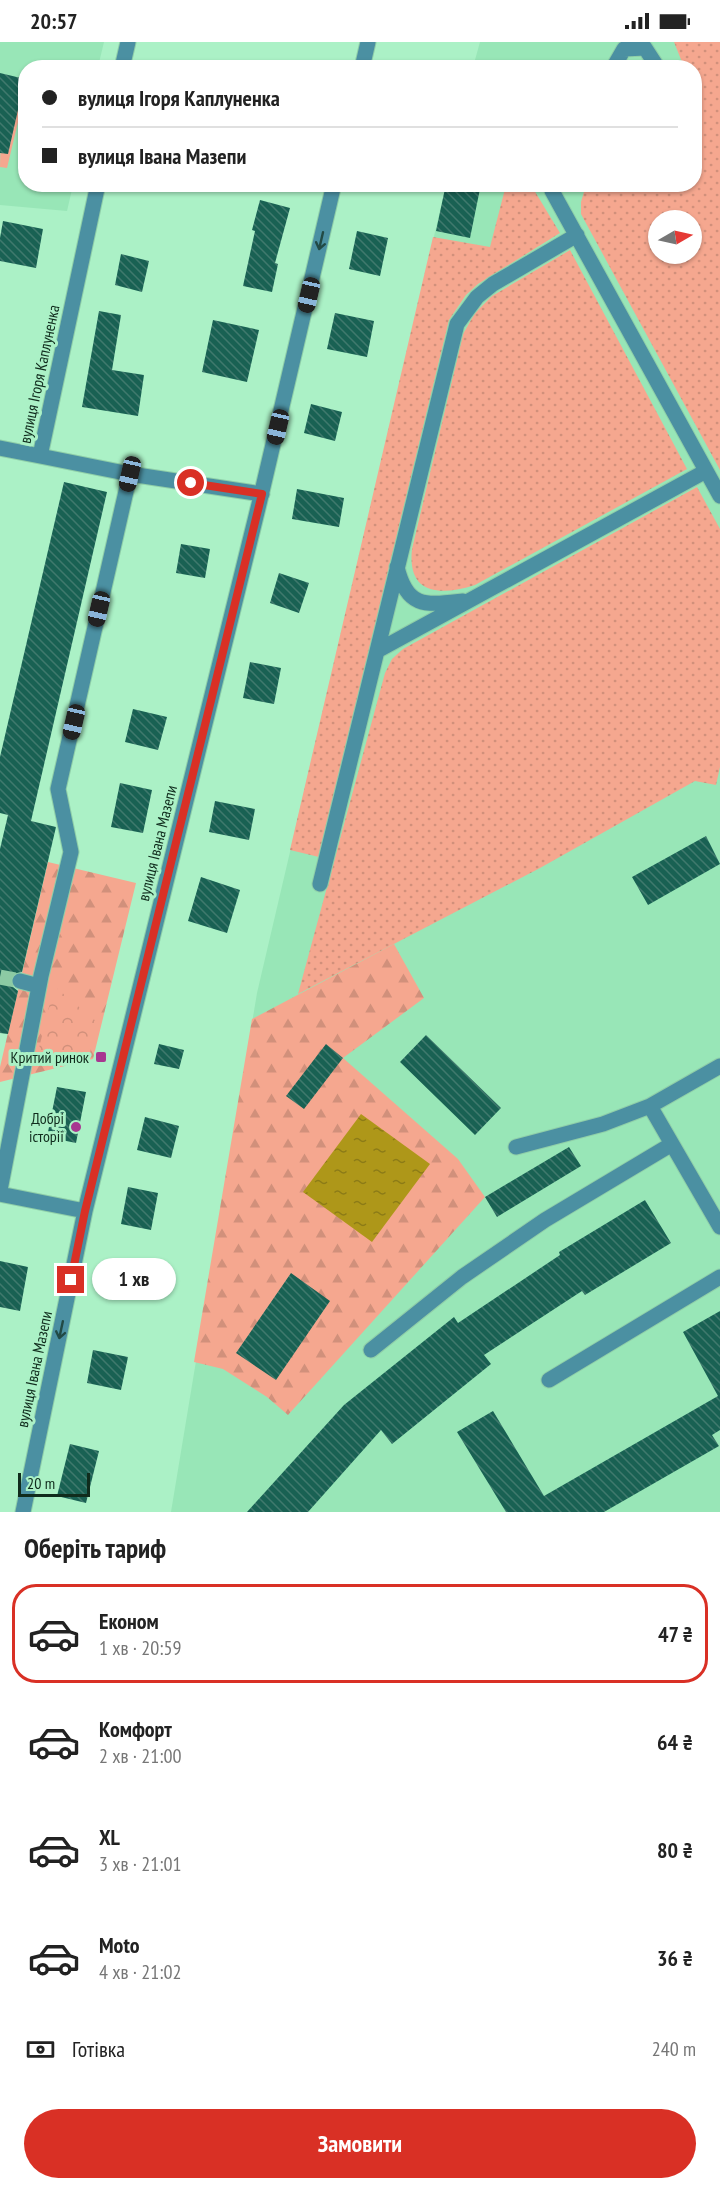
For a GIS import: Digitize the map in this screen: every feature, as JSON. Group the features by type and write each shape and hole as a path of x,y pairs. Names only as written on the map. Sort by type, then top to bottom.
{"street":[{"path":"124,60 128,42"},
{"path":"364,60 368,42"},
{"path":"618,60 624,49 645,48 653,60"},
{"name":"вулиця Ігоря Каплуненка","path":"96,192 40,456 130,474 262,494"},
{"name":"вулиця Івана Мазепи","path":"23,1512 85,1211 262,494 332,192"},
{"path":"553,192 720,496"},
{"path":"320,884 457,324 477,297 493,284 577,235"},
{"path":"0,448 40,456"},
{"path":"377,651 706,471"},
{"path":"85,1211 0,1192 39,986 71,852 58,789 130,474"},
{"path":"397,567 401,585 408,594 421,602 433,604 471,600"},
{"path":"20,981 39,986"},
{"path":"516,1147 603,1124 650,1106 720,1066"},
{"path":"650,1106 720,1227"},
{"path":"371,1350 462,1277 536,1227 672,1144"},
{"path":"549,1380 720,1277"}],"shaded area":[{"path":"0,42 104,42 100,60 18,60 18,192 71,192 67,211 0,205"},
{"path":"480,42 720,42 720,1512 171,1512 257,993 444,192 702,192 702,60 475,60"}],"green space":[{"path":"674,42 720,42 720,470 581,214 584,192 702,192 702,60 681,60"},
{"path":"2,87 18,91 18,122 7,168 0,167"},
{"path":"504,192 535,192 560,233 478,284 466,295 449,320 319,857 290,850 433,237 490,247"},
{"path":"570,250 687,469 475,585 438,591 428,588 421,584 415,576 412,549 463,334 475,313 492,296"},
{"path":"697,487 720,529 720,767 716,785 695,781 540,868 298,994 385,673 392,659 403,649"},
{"path":"48,862 136,883 93,1059 0,1082 0,1067"},
{"path":"394,944 424,998 343,1058 458,1159 485,1197 288,1415 267,1397 223,1369 194,1362 252,1019"},
{"path":"54,986 97,1022 90,1053 35,1065"}],"water":[{"path":"361,1114 430,1164 372,1242 303,1192"}],"building":[{"path":"0,73 18,77 18,110 8,154 0,153"},
{"path":"444,192 479,192 470,238 436,231"},
{"path":"260,200 290,208 275,263 278,264 272,292 243,286 255,231 252,230"},
{"path":"3,221 43,229 36,268 0,261"},
{"path":"357,231 388,238 380,276 349,269"},
{"path":"121,254 149,261 142,292 115,285"},
{"path":"99,311 121,315 112,370 144,375 138,416 82,407"},
{"path":"335,313 374,321 367,357 327,349"},
{"path":"213,320 259,330 247,382 202,372"},
{"path":"311,404 342,412 335,441 304,433"},
{"path":"64,482 107,492 31,821 56,827 22,972 14,974 10,979 13,987 18,991 8,1034 0,1033 0,849 8,815 0,813 0,757"},
{"path":"297,489 344,498 339,527 292,519"},
{"path":"181,544 210,549 205,578 176,573"},
{"path":"279,573 309,583 299,613 270,603"},
{"path":"250,662 281,668 274,704 243,698"},
{"path":"133,709 167,717 158,750 125,742"},
{"path":"120,783 152,790 143,833 111,827"},
{"path":"215,801 255,809 249,840 209,832"},
{"path":"706,836 720,864 648,905 632,877"},
{"path":"201,877 240,890 227,933 188,921"},
{"path":"426,1035 501,1108 475,1135 400,1062"},
{"path":"159,1044 184,1050 179,1069 154,1064"},
{"path":"326,1044 343,1058 304,1109 286,1096"},
{"path":"57,1087 86,1092 76,1143 47,1137"},
{"path":"145,1117 179,1126 171,1158 137,1150"},
{"path":"569,1147 581,1166 497,1217 485,1197"},
{"path":"128,1187 158,1193 151,1230 121,1224"},
{"path":"645,1200 671,1243 585,1295 582,1291 484,1355 491,1364 392,1444 381,1430 308,1512 247,1512 344,1405 454,1317 458,1323 560,1255 559,1252"},
{"path":"0,1261 28,1267 20,1311 0,1307"},
{"path":"114,1261 134,1267 127,1295 106,1289"},
{"path":"291,1273 330,1301 276,1380 236,1353"},
{"path":"720,1311 720,1430 712,1435 719,1446 604,1512 506,1512 457,1432 493,1411 544,1496 718,1396 683,1332"},
{"path":"93,1350 128,1357 121,1390 87,1383"},
{"path":"70,1444 99,1451 86,1503 57,1496"}],"tunnel":[{"path":"0,977 20,981"}],"place":[{"name":"Критий ринок","path":"101,1057"},
{"name":"Добрі історії","path":"76,1127"}],"route":[{"path":"71,1280 85,1211 262,494 191,483"}]}
